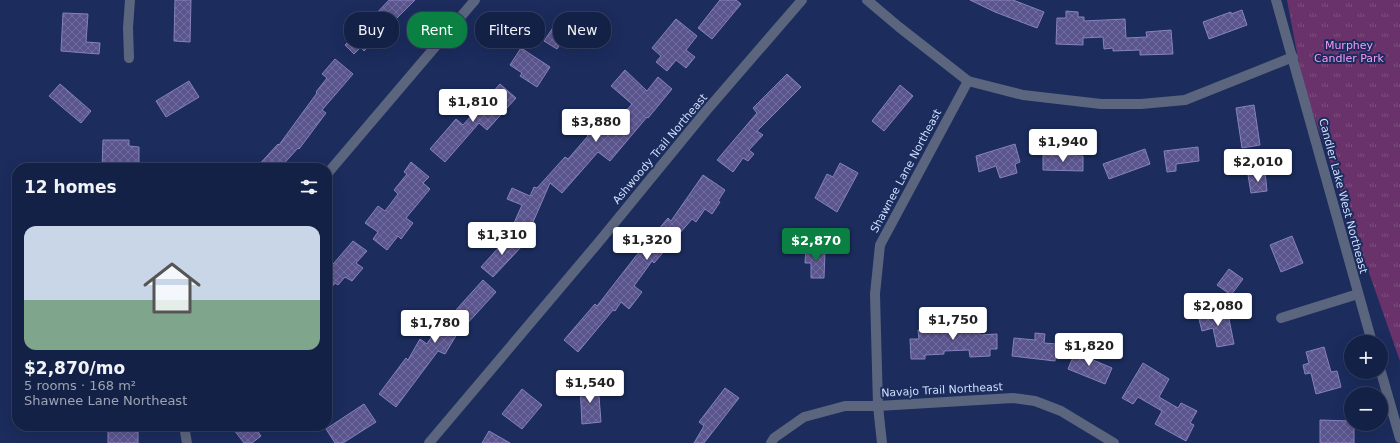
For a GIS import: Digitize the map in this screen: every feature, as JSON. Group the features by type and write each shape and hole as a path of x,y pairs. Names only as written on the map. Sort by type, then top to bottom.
{"street":[{"path":"129,58 128,28 130,0"},
{"path":"332,168 475,0"},
{"name":"Ashwoody Trail Northeast","path":"428,443 598,243 706,111 802,0"},
{"path":"867,0 968,81 1023,95 1101,104 1141,104 1185,100 1293,57"},
{"name":"Candler Lake West Northeast","path":"1276,0 1370,335"},
{"name":"Shawnee Lane Northeast","path":"882,443 878,406 875,294 880,244 968,81"},
{"path":"1281,318 1358,294"},
{"path":"1382,379 1400,438"},
{"name":"Navajo Trail Northeast","path":"771,443 774,438 804,417 845,406 878,406 1013,398 1035,401 1061,411 1114,443"},
{"path":"185,431 187,443"}],"green space":[{"name":"Murphey Candler Park","path":"1287,0 1400,0 1400,361 1303,85"}],"building":[{"path":"175,0 191,0 190,42 174,41"},
{"path":"389,0 415,0 399,16 399,12 378,12"},
{"path":"720,0 736,0 741,4 712,39 698,28"},
{"path":"970,0 1013,0 1044,12 1037,28 995,12"},
{"path":"1242,10 1247,25 1209,39 1203,22 1231,12 1231,14"},
{"path":"1066,11 1078,12 1078,17 1084,17 1084,21 1125,19 1126,38 1147,37 1146,32 1171,30 1173,54 1140,55 1140,50 1113,51 1113,48 1104,49 1103,37 1083,38 1083,45 1056,44 1057,18 1066,18"},
{"path":"63,13 88,14 86,42 100,43 99,54 61,51"},
{"path":"676,19 697,36 686,50 695,57 686,68 676,60 667,71 656,62 661,56 652,48"},
{"path":"553,28 553,47 545,42"},
{"path":"348,48 360,48 354,54"},
{"path":"521,48 550,67 537,87 520,76 522,73 510,65"},
{"path":"335,59 353,74 322,110 326,113 299,149 298,148 284,163 261,163 278,144 279,145 317,93 316,92 327,78 322,74"},
{"path":"625,70 647,91 658,77 672,89 610,161 598,152 562,193 550,183 530,229 514,223 522,205 507,199 512,188 530,196 534,187 537,188 565,157 568,159 588,136 585,133 601,114 614,125 632,104 611,86"},
{"path":"787,74 801,87 757,131 763,135 749,150 754,154 748,161 743,158 733,172 717,160 757,113 753,108"},
{"path":"189,81 199,97 166,117 156,101"},
{"path":"60,84 91,111 81,123 49,96"},
{"path":"500,84 516,98 487,130 479,123 445,162 430,149 456,119 463,125"},
{"path":"900,85 913,96 884,131 872,121"},
{"path":"1254,105 1260,145 1242,148 1236,108"},
{"path":"103,140 129,140 129,146 139,147 139,163 102,163"},
{"path":"1015,144 1020,162 1015,164 1017,173 1000,178 996,166 979,172 976,156"},
{"path":"1198,147 1199,161 1176,164 1176,171 1167,172 1164,151"},
{"path":"1145,149 1150,164 1109,179 1103,164"},
{"path":"1043,155 1083,156 1083,171 1043,170"},
{"path":"411,162 429,177 423,183 430,189 406,218 413,223 401,239 398,236 387,250 373,239 378,232 365,223 378,206 385,211 398,194 394,190 407,174 404,172"},
{"path":"840,163 858,173 837,212 815,198 827,174 833,177"},
{"path":"1265,172 1267,191 1251,193 1248,175"},
{"path":"703,175 725,190 718,201 720,202 712,214 705,209 696,222 692,219 654,263 652,261 634,286 642,292 629,309 621,302 615,311 613,310 578,352 564,340 595,304 597,306 668,218 671,221"},
{"path":"511,234 523,245 493,277 481,267"},
{"path":"1292,236 1303,263 1281,272 1270,245"},
{"path":"353,241 367,251 356,263 363,268 352,281 345,277 338,285 335,283 332,287 332,265"},
{"path":"806,246 818,246 818,252 825,252 824,278 811,278 811,263 805,263"},
{"path":"1229,269 1243,279 1231,295 1217,285"},
{"path":"483,280 496,292 465,326 463,324 445,354 438,351 396,407 379,394 406,358 408,360 420,339 427,344 437,328 432,325 437,316 446,321"},
{"path":"1227,309 1234,344 1217,347 1213,328 1202,331 1198,315"},
{"path":"965,317 966,327 979,327 980,335 997,334 997,349 990,349 990,356 970,357 969,350 944,351 944,354 925,355 925,359 911,359 910,339 919,339 918,330 954,329 953,318"},
{"path":"1035,333 1045,334 1044,343 1057,344 1055,361 1012,356 1014,338 1035,340"},
{"path":"1324,347 1331,372 1337,371 1341,387 1316,394 1311,373 1305,374 1303,365 1309,363 1306,352"},
{"path":"1077,348 1088,352 1086,357 1112,368 1105,384 1068,369"},
{"path":"1143,363 1169,379 1159,397 1178,408 1181,403 1197,411 1190,423 1194,425 1186,441 1155,424 1162,411 1138,397 1133,404 1122,398"},
{"path":"598,383 601,422 582,424 580,385"},
{"path":"725,388 739,398 704,443 694,443 704,426 699,422"},
{"path":"522,389 542,405 522,429 502,414"},
{"path":"364,404 376,422 343,443 335,443 327,431 332,431 332,425"},
{"path":"1320,420 1344,421 1344,431 1354,431 1354,443 1320,443"},
{"path":"108,431 138,431 138,443 108,443"},
{"path":"235,431 258,431 261,436 252,443 244,443"},
{"path":"489,431 510,443 482,443"}]}
